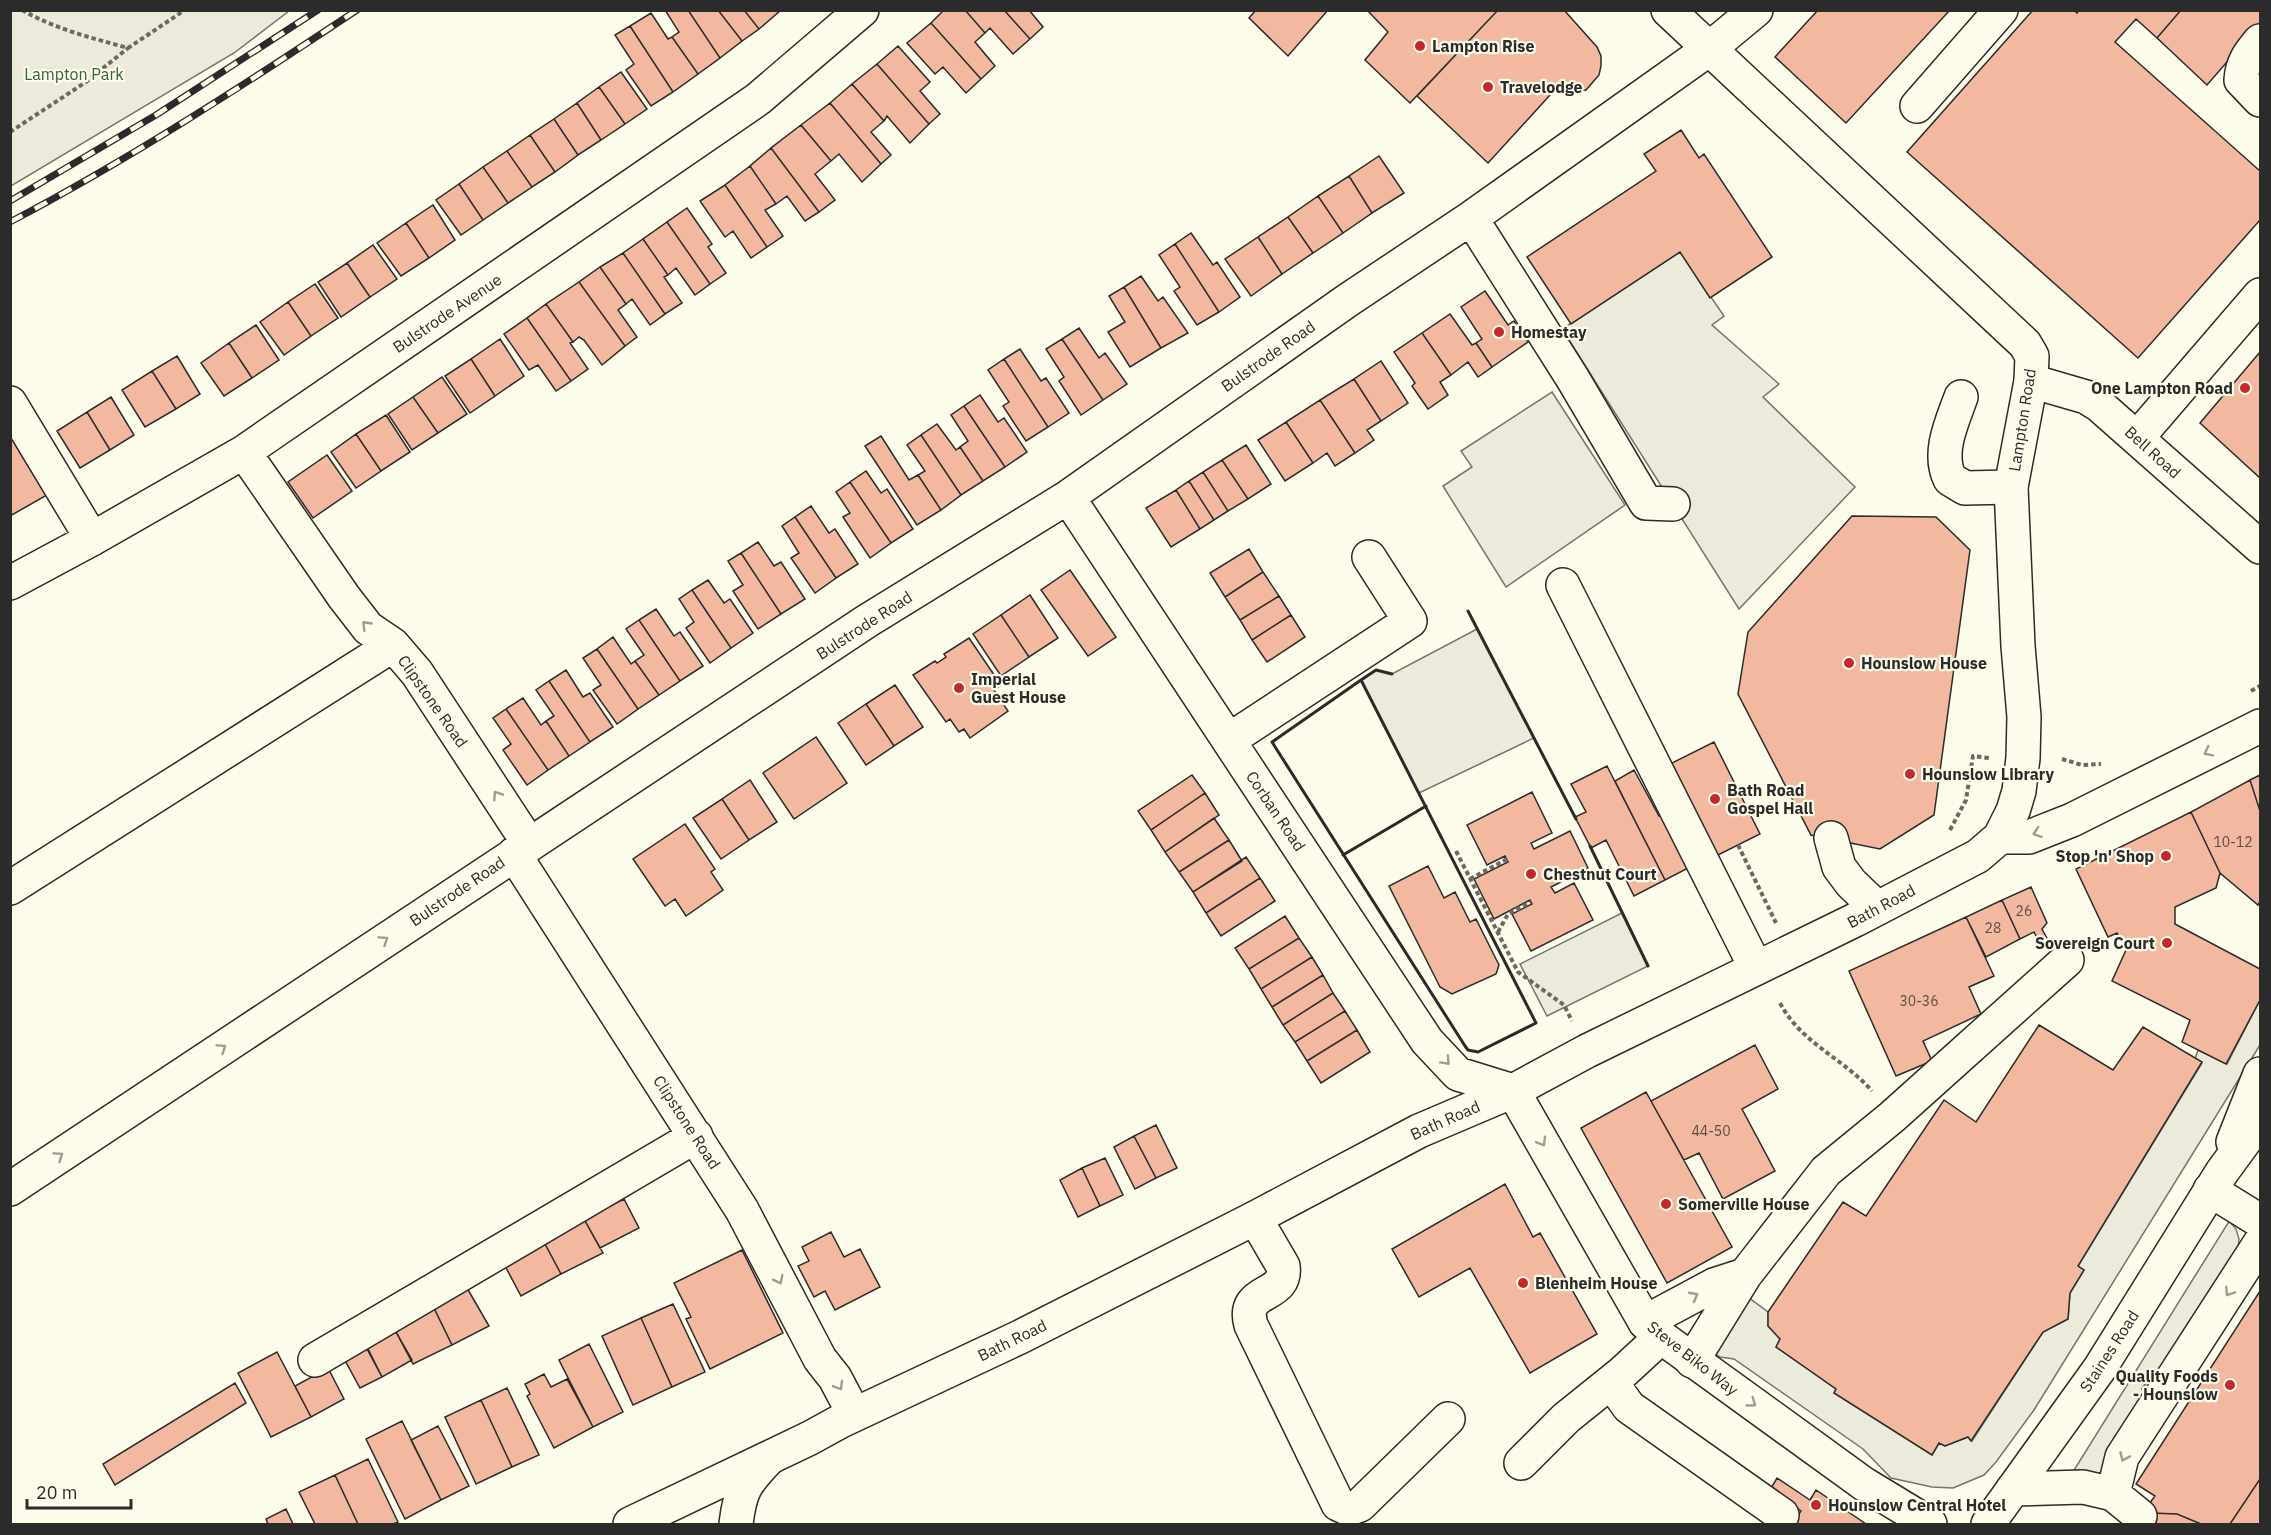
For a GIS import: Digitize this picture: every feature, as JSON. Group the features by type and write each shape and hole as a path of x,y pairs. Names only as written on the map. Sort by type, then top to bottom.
{"street":[{"name":"Bulstrode Avenue","path":"10,583 244,452 758,99 862,10"},
{"name":"Lampton Road","path":"1668,10 2025,344 2031,356 2031,381 2016,453 2012,487 2018,646 2024,717 2023,758 2019,791 2013,811 2000,837"},
{"name":"Bulstrode Road","path":"10,1189 867,621 1068,497 1348,300 1472,218 1709,49 1756,10"},
{"path":"1917,106 2001,10"},
{"path":"2260,41 2246,58 2241,69 2241,80 2260,100"},
{"path":"1472,218 1573,379 1646,503 1673,504"},
{"path":"2137,438 2260,295"},
{"name":"Bell Road","path":"2031,381 2086,397 2099,405 2260,547"},
{"path":"1961,397 1947,441 1945,463 1950,479 1965,488 2012,487"},
{"path":"10,403 92,539"},
{"name":"Clipstone Road","path":"244,452 368,628 393,645 417,673 521,849 742,1209 820,1359 835,1378 854,1414"},
{"name":"Corban Road","path":"1068,497 1427,1041 1458,1074 1513,1091"},
{"path":"1229,740 1410,621 1369,557"},
{"path":"1563,585 1756,968"},
{"path":"10,888 393,645"},
{"path":"2000,837 2029,837 2072,820 2260,726"},
{"name":"Bath Road","path":"630,1524 769,1458 854,1414 1020,1337 1255,1218 1419,1131 1513,1091 1587,1051 1866,914 1978,856 2000,837"},
{"path":"1830,838 1839,867 1851,883 1866,914"},
{"path":"1692,1361 1745,1275 1826,1172 1892,1117 2067,960"},
{"name":"Staines Road","path":"2216,1181 2260,1074"},
{"name":"Steve Biko Way","path":"1513,1091 1653,1330 1692,1361 1864,1484 1930,1524"},
{"name":"Staines Road","path":"1988,1524 2100,1368 2216,1181 2260,1120"},
{"path":"315,1360 696,1136"},
{"path":"2216,1181 2260,1221"},
{"name":"Clipstone Road","path":"742,1209 760,1216 765,1232"},
{"path":"1255,1218 1283,1266 1285,1275 1280,1284 1250,1304 1248,1315 1338,1504 1349,1509 1360,1505 1448,1419"},
{"path":"2113,1494 2122,1457 2260,1243"},
{"path":"1521,1463 1566,1418 1611,1382 1653,1330 1714,1285 1745,1275"},
{"path":"1611,1382 1629,1407 1782,1515"},
{"path":"736,1524 739,1502 748,1479 769,1458"},
{"path":"2013,1489 2083,1487 2113,1494 2140,1516"}],"path":[{"path":"22,10 39,20 74,33 128,48"},
{"path":"10,132 86,82 128,48 185,10"},
{"path":"1966,800 1973,756 1992,758"},
{"path":"2062,759 2094,766 2109,762"},
{"path":"1738,845 1790,952"},
{"path":"1456,851 1518,972 1563,1005 1587,1051"},
{"path":"1470,879 1507,859"},
{"path":"1498,933 1508,914 1531,902"},
{"path":"1780,1004 1788,1019 1803,1034 1857,1076 1892,1117"}],"green space":[{"name":"Lampton Park","path":"11,10 289,11 234,53 11,186"},
{"path":"1622,913 1648,966 1547,1016 1520,964"}],"shaded area":[{"path":"1680,252 1724,316 1712,325 1779,384 1763,397 1855,487 1739,609 1562,329"},
{"path":"1552,392 1625,505 1506,587 1443,486 1472,467 1461,451"},
{"path":"1477,629 1534,738 1419,793 1361,680 1376,670 1392,674"},
{"path":"2260,1000 2260,1045 2034,1410 1984,1475 1953,1488 1932,1487 1891,1478 1863,1449 1734,1359 1715,1354 1745,1295 1768,1312 1768,1326 1780,1339 1776,1347 1836,1389 1834,1393 1932,1455 1939,1443 1945,1446 1968,1437 1972,1441 2043,1332 2068,1319 2070,1293 2084,1270 2078,1266 2202,1063 2195,1059 2198,1050 2227,1064"},
{"path":"2230,1222 2236,1229 2239,1239 2238,1253 2110,1475 2071,1475 2228,1223"}],"building":[{"path":"665,10 688,10 720,58 698,74 672,37 679,32"},
{"path":"688,10 718,10 742,41 720,58"},
{"path":"718,10 744,10 759,29 742,41"},
{"path":"744,10 781,10 759,29"},
{"path":"944,10 965,10 985,33 975,42 995,66 981,79 931,23"},
{"path":"965,10 1004,10 1030,39 1013,54 990,28 985,33"},
{"path":"1004,10 1029,10 1043,27 1030,39"},
{"path":"1256,10 1328,10 1288,56 1249,18"},
{"name":"Lampton Rise","path":"1367,10 1498,10 1410,103 1365,60 1388,32"},
{"name":"Travelodge","path":"1498,10 1564,10 1597,47 1601,56 1601,66 1599,75 1586,90 1567,92 1553,86 1547,92 1550,95 1488,163 1417,96"},
{"path":"1818,10 1950,10 1846,123 1775,57"},
{"path":"2033,10 2074,10 2077,13 2079,10 2181,10 2157,38 2136,19 2115,42 2260,171 2260,220 2138,358 1907,152"},
{"path":"2181,10 2260,10 2260,24 2207,85 2157,38"},
{"path":"651,13 668,39 672,37 698,74 673,92 630,26"},
{"path":"931,23 981,79 966,93 943,67 935,74 907,43"},
{"path":"630,26 673,92 651,106 626,70 634,64 615,35"},
{"path":"898,46 930,82 920,91 940,114 929,124 877,64"},
{"path":"877,64 929,124 910,143 887,116 884,121 852,84"},
{"path":"621,72 647,109 625,124 599,87"},
{"path":"852,84 884,121 871,132 891,155 881,164 830,103"},
{"path":"599,87 625,124 601,140 577,103"},
{"path":"577,103 601,140 578,155 554,119"},
{"path":"830,103 881,164 862,182 839,154 831,161 801,125"},
{"path":"554,119 578,155 555,172 530,135"},
{"path":"801,125 831,161 815,174 835,200 819,212 771,148"},
{"path":"1681,130 1699,158 1704,154 1772,257 1710,298 1680,252 1571,324 1527,257 1656,171 1644,154"},
{"path":"530,135 555,172 532,187 507,151"},
{"path":"771,148 819,212 805,221 787,196 776,204 750,166"},
{"path":"507,151 532,187 508,203 483,167"},
{"path":"1379,156 1404,193 1372,213 1349,176"},
{"path":"750,166 776,204 765,210 783,236 767,247 725,185"},
{"path":"483,167 508,203 483,220 459,184"},
{"path":"1349,176 1372,213 1343,233 1318,196"},
{"path":"459,184 483,220 461,235 436,200"},
{"path":"725,185 767,247 751,258 733,231 725,237 700,201"},
{"path":"1318,196 1343,233 1313,253 1288,217"},
{"path":"433,205 455,240 429,258 406,223"},
{"path":"687,208 712,244 708,247 726,273 710,284 667,222"},
{"path":"1288,217 1313,253 1282,274 1258,237"},
{"path":"667,222 710,284 695,295 676,268 668,275 643,239"},
{"path":"406,223 429,258 401,276 377,243"},
{"path":"1191,233 1213,265 1217,262 1240,297 1219,312 1175,244"},
{"path":"1258,237 1282,274 1251,296 1225,259"},
{"path":"643,239 668,275 664,277 682,303 665,314 623,253"},
{"path":"1175,244 1219,312 1197,325 1174,291 1180,287 1159,255"},
{"path":"373,245 397,279 370,297 347,263"},
{"path":"623,253 665,314 650,325 632,299 626,304 600,267"},
{"path":"347,263 370,297 341,317 318,282"},
{"path":"600,267 626,304 618,310 637,337 625,346 579,282"},
{"path":"1141,276 1158,301 1163,297 1188,333 1161,348 1124,287"},
{"path":"579,282 625,346 602,365 584,340 579,337 573,342 546,304"},
{"path":"315,284 338,318 311,336 288,302"},
{"path":"1124,287 1161,348 1130,367 1108,332 1125,322 1109,296"},
{"name":"Homestay","path":"1485,291 1508,325 1514,321 1528,342 1492,367 1476,343 1482,339 1461,307"},
{"path":"288,302 311,336 284,355 260,322"},
{"path":"546,304 573,342 570,343 588,369 571,381 527,318"},
{"path":"1450,314 1472,345 1476,343 1492,367 1478,377 1468,362 1451,375 1422,333"},
{"path":"527,318 571,381 556,391 538,365 529,370 504,334"},
{"path":"256,325 279,360 252,378 229,343"},
{"path":"1079,328 1099,358 1105,353 1127,384 1103,400 1062,339"},
{"path":"1422,333 1451,375 1440,382 1448,395 1428,409 1412,386 1415,383 1394,352"},
{"path":"500,339 524,376 495,396 471,359"},
{"path":"1062,339 1103,400 1081,415 1059,381 1064,377 1046,349"},
{"path":"229,343 252,378 224,396 201,363"},
{"path":"1020,349 1041,381 1046,378 1069,413 1048,427 1004,359"},
{"name":"One Lampton Road","path":"2260,352 2260,478 2200,423"},
{"path":"177,356 200,394 176,409 152,371"},
{"path":"471,359 495,396 470,413 445,376"},
{"path":"1004,359 1048,427 1026,441 1003,406 1009,402 988,370"},
{"path":"1381,361 1408,403 1381,421 1354,379"},
{"path":"152,371 176,409 145,427 122,390"},
{"path":"442,377 467,414 438,433 413,397"},
{"path":"1354,379 1381,421 1367,430 1374,440 1355,453 1320,400"},
{"path":"980,395 998,422 1004,418 1027,452 1005,467 964,406"},
{"path":"111,397 134,435 110,450 87,412"},
{"path":"413,397 438,433 412,450 388,414"},
{"path":"1320,400 1355,453 1335,466 1327,453 1313,463 1286,422"},
{"path":"964,406 1005,467 983,481 960,447 968,441 951,415"},
{"path":"87,412 110,450 80,468 57,431"},
{"path":"386,415 410,452 381,471 356,434"},
{"path":"1286,422 1313,463 1285,481 1258,440"},
{"path":"937,424 956,450 960,447 983,481 961,495 921,435"},
{"path":"10,433 47,495 10,516"},
{"path":"356,434 381,471 356,488 331,452"},
{"path":"921,435 961,495 941,510 918,475 925,471 907,445"},
{"path":"881,436 909,480 918,475 941,510 917,525 865,446"},
{"path":"1246,445 1271,484 1248,499 1222,460"},
{"path":"327,455 352,491 313,518 288,482"},
{"path":"1222,460 1248,499 1228,511 1203,472"},
{"path":"866,471 881,493 887,489 913,529 891,543 850,482"},
{"path":"1203,472 1228,511 1214,520 1189,481"},
{"path":"1189,481 1214,520 1200,529 1176,490"},
{"path":"850,482 891,543 870,558 843,517 850,513 836,492"},
{"path":"1176,490 1200,529 1171,547 1146,508"},
{"path":"811,506 829,533 835,529 858,564 836,578 795,517"},
{"name":"Hounslow House","path":"1852,516 1936,517 1970,550 1934,815 1880,849 1811,835 1738,694 1748,632"},
{"path":"795,517 836,578 815,593 791,558 799,553 782,526"},
{"path":"758,542 774,566 781,562 805,599 781,614 741,553"},
{"path":"1249,549 1263,572 1225,597 1210,573"},
{"path":"741,553 781,614 758,629 733,591 743,585 728,561"},
{"path":"1070,570 1116,637 1088,656 1041,590"},
{"path":"1263,572 1279,596 1240,620 1225,597"},
{"path":"708,580 724,603 730,599 753,633 731,648 692,590"},
{"path":"692,590 731,648 710,663 686,628 694,622 679,599"},
{"path":"1030,595 1058,638 1029,657 1001,615"},
{"path":"1279,596 1291,615 1252,640 1240,620"},
{"path":"656,609 674,636 680,632 703,666 680,681 639,620"},
{"path":"1001,615 1029,657 1001,676 973,634"},
{"path":"1291,615 1305,637 1267,662 1252,640"},
{"path":"639,620 680,681 659,695 635,661 644,655 626,629"},
{"path":"613,637 631,664 635,661 659,695 638,709 597,649"},
{"name":"Imperial Guest House","path":"969,638 1001,685 994,690 1008,711 970,738 964,729 959,732 950,719 946,722 913,675 935,661 937,663 946,657 944,654"},
{"path":"597,649 638,709 617,724 593,690 601,685 583,658"},
{"path":"566,670 583,697 590,693 613,727 590,742 549,681"},
{"path":"549,681 590,742 569,756 546,721 554,716 536,690"},
{"path":"895,685 923,727 894,746 866,704"},
{"path":"523,698 541,725 546,721 569,756 548,770 506,709"},
{"path":"866,704 894,746 866,765 838,723"},
{"path":"506,709 548,770 527,785 503,750 511,744 493,718"},
{"path":"816,737 847,783 794,819 763,773"},
{"name":"Bath Road Gospel Hall","path":"1714,742 1760,834 1716,856 1670,764"},
{"path":"1607,766 1665,880 1634,896 1606,840 1591,848 1575,817 1586,812 1571,784"},
{"path":"1634,770 1659,816 1668,812 1696,864 1665,880 1615,781"},
{"path":"1192,775 1205,793 1151,830 1138,811"},
{"path":"2260,775 2260,811 2250,780"},
{"path":"750,780 777,822 749,840 722,799"},
{"path":"2250,780 2260,811 2260,901 2258,905 2220,873 2191,812"},
{"name":"Chestnut Court","path":"1532,792 1552,833 1531,843 1534,849 1570,831 1588,868 1551,887 1555,893 1574,883 1593,920 1531,951 1512,914 1532,904 1530,900 1494,919 1474,879 1508,862 1505,856 1487,865 1467,825"},
{"path":"1205,793 1219,815 1165,852 1151,830"},
{"path":"722,799 749,840 721,859 693,818"},
{"name":"Sovereign Court","path":"2191,812 2220,873 2216,888 2175,907 2175,924 2260,969 2260,1000 2226,1064 2182,1042 2190,1020 2112,981 2126,950 2117,933 2108,937 2076,869"},
{"path":"1214,818 1229,840 1179,872 1165,852"},
{"path":"685,824 715,869 711,872 723,890 686,916 675,899 665,906 633,859"},
{"path":"1229,840 1242,861 1193,892 1179,872"},
{"path":"1246,857 1260,878 1206,913 1193,892"},
{"path":"1428,866 1444,898 1455,892 1470,922 1476,919 1499,965 1496,974 1452,994 1440,987 1389,886"},
{"path":"1260,878 1275,901 1221,936 1206,913"},
{"path":"2031,887 2047,923 2042,929 2049,942 2041,946 2034,932 2020,939 2002,900"},
{"path":"2002,900 2020,939 1986,957 1966,917"},
{"path":"1285,916 1299,938 1249,969 1235,948"},
{"path":"1966,917 1994,976 1969,987 1981,1014 1923,1041 1932,1061 1896,1076 1849,971"},
{"path":"1299,938 1312,957 1261,989 1249,969"},
{"path":"1312,957 1323,975 1272,1007 1261,989"},
{"path":"1323,975 1333,993 1283,1025 1272,1007"},
{"path":"1333,993 1345,1011 1295,1042 1283,1025"},
{"path":"1345,1011 1357,1030 1307,1061 1295,1042"},
{"path":"2039,1025 2113,1070 2143,1027 2202,1062 2078,1266 2084,1270 2070,1293 2068,1319 2043,1332 1971,1441 1968,1437 1945,1446 1939,1443 1932,1455 1834,1393 1836,1389 1776,1347 1780,1339 1768,1326 1768,1312 1843,1202 1866,1216 1944,1100 1976,1122"},
{"path":"1357,1030 1370,1052 1321,1083 1307,1061"},
{"path":"1755,1045 1778,1089 1742,1109 1775,1171 1723,1199 1699,1153 1684,1160 1651,1101"},
{"name":"Somerville House","path":"1646,1092 1732,1247 1667,1283 1581,1128"},
{"path":"1156,1125 1177,1168 1156,1178 1134,1136"},
{"path":"1134,1136 1156,1178 1135,1189 1114,1147"},
{"path":"1105,1158 1123,1195 1100,1206 1082,1168"},
{"path":"1082,1168 1100,1206 1078,1217 1060,1180"},
{"name":"Blenheim House","path":"1505,1184 1533,1237 1540,1233 1597,1334 1530,1373 1470,1268 1419,1297 1392,1249"},
{"path":"624,1199 639,1228 600,1248 584,1219"},
{"path":"584,1219 603,1253 561,1274 544,1242"},
{"path":"831,1232 844,1257 860,1249 880,1287 835,1310 825,1291 814,1297 798,1266 809,1261 802,1247"},
{"path":"544,1242 561,1274 521,1296 504,1264"},
{"path":"742,1250 783,1333 710,1369 686,1319 691,1317 674,1283"},
{"path":"467,1288 489,1326 452,1345 433,1306"},
{"name":"Quality Foods - Hounslow","path":"2260,1291 2260,1479 2230,1524 2201,1524 2177,1514 2151,1513 2140,1516 2155,1496 2136,1484"},
{"path":"673,1304 705,1372 672,1387 641,1318"},
{"path":"433,1306 452,1345 413,1364 395,1330"},
{"path":"641,1318 672,1387 633,1405 602,1336"},
{"path":"395,1330 412,1360 382,1377 365,1345"},
{"path":"364,1341 382,1377 360,1388 341,1353"},
{"path":"589,1344 623,1412 593,1427 559,1360"},
{"path":"277,1352 311,1417 271,1437 238,1373"},
{"path":"328,1368 344,1399 311,1417 295,1386"},
{"path":"2153,1371 2159,1375 2148,1392 2142,1389"},
{"path":"544,1374 551,1387 567,1379 593,1427 554,1448 527,1396 530,1394 525,1384"},
{"path":"235,1383 246,1403 115,1485 103,1464"},
{"path":"507,1388 539,1455 512,1467 481,1400"},
{"path":"481,1400 512,1467 476,1484 445,1417"},
{"path":"402,1421 441,1500 405,1519 366,1439"},
{"path":"438,1426 469,1486 441,1500 411,1440"},
{"path":"368,1459 398,1522 358,1524 335,1475"},
{"path":"335,1475 358,1524 315,1524 299,1492"},
{"name":"Hounslow Central Hotel","path":"1777,1478 1810,1500 1816,1490 1866,1524 1792,1524 1801,1511 1770,1490"},
{"path":"2260,1479 2260,1524 2230,1524"},
{"path":"286,1509 293,1524 268,1524 266,1519"},
{"path":"2151,1513 2177,1514 2201,1524 2122,1524 2127,1520"}],"railway":[{"path":"10,201 156,115 318,10"},
{"path":"10,222 143,147 357,10"}],"wall":[{"path":"1468,611 1576,819"},
{"path":"1361,680 1272,742 1465,1046 1468,1050 1478,1052 1536,1023 1361,680 1376,670 1392,674"},
{"path":"1343,855 1426,806"},
{"path":"1590,846 1648,966"}],"place":[{"name":"Lampton Rise","path":"1420,46"},
{"name":"Travelodge","path":"1488,87"},
{"name":"Homestay","path":"1499,332"},
{"name":"One Lampton Road","path":"2245,388"},
{"name":"Hounslow House","path":"1849,663"},
{"name":"Imperial Guest House","path":"959,688"},
{"name":"Hounslow Library","path":"1910,774"},
{"name":"Bath Road Gospel Hall","path":"1715,799"},
{"name":"Stop 'n' Shop","path":"2166,856"},
{"name":"Chestnut Court","path":"1531,874"},
{"name":"Sovereign Court","path":"2167,943"},
{"name":"Somerville House","path":"1666,1204"},
{"name":"Blenheim House","path":"1523,1283"},
{"name":"Quality Foods - Hounslow","path":"2230,1385"},
{"name":"Hounslow Central Hotel","path":"1816,1505"}]}
